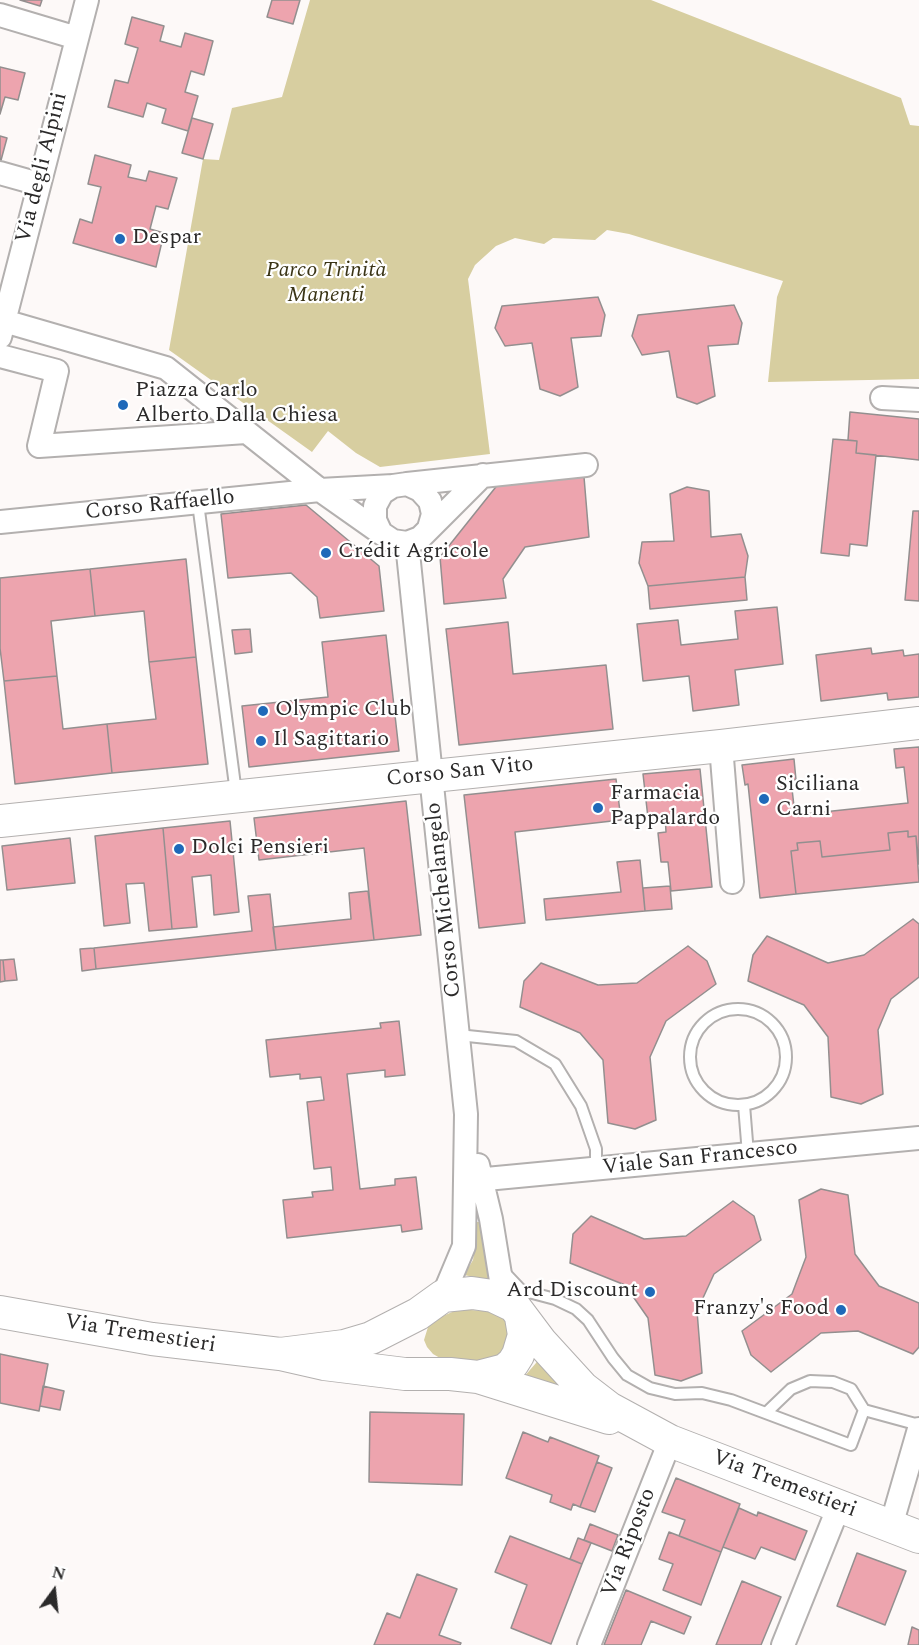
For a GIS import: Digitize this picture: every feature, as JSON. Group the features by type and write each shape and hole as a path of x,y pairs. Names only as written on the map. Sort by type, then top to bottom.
{"main road":[{"name":"Corso San Vito","path":"0,821 721,746 919,723"},
{"path":"280,1354 344,1346 371,1338 418,1314 443,1296 472,1293 515,1302 541,1341 583,1388 609,1408 660,1435"},
{"path":"280,1354 324,1364 405,1374 464,1376 505,1370 518,1355 524,1335 515,1302"},
{"name":"Via Tremestieri","path":"0,1312 152,1339 280,1354"},
{"path":"418,1314 408,1327 407,1340 410,1354 418,1362 660,1435"},
{"name":"Via Tremestieri","path":"660,1435 905,1532"}],"street":[{"name":"Via degli Alpini","path":"2,329 87,0"},
{"path":"0,15 77,38"},
{"path":"0,173 39,184"},
{"path":"2,329 65,338 166,368 320,490 393,541 407,543 420,538 483,475 586,465"},
{"path":"65,338 39,446 246,432"},
{"path":"0,356 57,371"},
{"path":"882,398 919,400"},
{"name":"Corso Raffaello","path":"0,522 320,490 400,485 483,475"},
{"path":"381,532 375,520 375,506 381,494 400,485 420,490 430,501 433,514 429,528"},
{"name":"Corso Michelangelo","path":"407,543 473,1181"},
{"path":"721,746 732,882"},
{"name":"Viale San Francesco","path":"473,1181 919,1138"},
{"path":"473,1181 500,1268 515,1302"},
{"path":"443,1296 464,1246 473,1181"},
{"path":"905,1532 919,1427"},
{"name":"Via Riposto","path":"589,1645 660,1435"},
{"path":"783,1645 839,1506"}],"lane":[{"path":"198,502 236,796"},
{"path":"741,1009 758,1013 772,1024 782,1039 786,1056 783,1073 774,1089 760,1100 744,1105 725,1104 709,1096 697,1084 690,1067 690,1050 696,1033 707,1019 723,1011 741,1009"},
{"path":"458,1035 516,1041 555,1064 581,1106 596,1149 596,1169"},
{"path":"744,1105 748,1154"},
{"path":"515,1302 555,1299 576,1309 588,1320 627,1375 650,1388 675,1394 702,1393 731,1400 851,1445 864,1410"},
{"path":"766,1413 791,1389 810,1382 833,1382 851,1389 864,1410 919,1427"}],"green space":[{"name":"Parco Trinità Manenti","path":"310,0 651,0 901,98 910,125 919,126 919,379 768,382 777,297 783,281 629,234 607,230 595,240 553,238 544,244 515,238 496,246 475,265 468,279 490,454 380,467 356,453 328,431 312,452 169,350 203,159 219,160 232,108 282,97"},
{"path":"474,1222 482,1222 494,1281 464,1275 473,1260"},
{"path":"459,1309 495,1312 503,1315 513,1325 502,1361 470,1362 440,1358 427,1347 424,1340 428,1327 443,1316"},
{"path":"541,1354 580,1397 523,1378"}],"building":[{"path":"20,0 42,0 40,6"},
{"path":"272,0 300,0 293,24 267,17"},
{"path":"132,17 164,26 160,41 181,47 185,33 213,41 204,75 191,71 185,92 198,96 188,131 162,123 166,109 147,103 143,117 108,107 115,80 128,83 138,48 125,44"},
{"path":"0,67 25,73 18,100 5,97 0,114"},
{"path":"192,118 213,124 203,159 182,153"},
{"path":"0,136 7,138 0,164"},
{"path":"95,155 131,165 128,177 146,181 149,171 177,178 168,209 156,206 150,229 164,233 156,267 73,243 80,219 92,223 101,187 88,184"},
{"path":"598,297 605,315 601,336 571,338 578,387 560,396 540,389 532,343 505,346 495,328 502,306"},
{"path":"734,305 742,323 738,344 708,346 715,396 697,404 677,397 669,351 642,355 632,336 638,315"},
{"path":"850,412 919,419 919,460 856,453 857,441 848,440"},
{"path":"833,439 857,441 856,453 876,455 867,546 850,544 849,556 821,553"},
{"path":"584,477 589,537 525,547 503,579 506,598 444,604 440,557 499,483"},
{"path":"687,487 709,491 711,537 741,534 748,556 745,577 648,586 639,563 642,542 674,541 670,494"},
{"path":"306,505 379,566 384,611 320,618 317,597 291,573 228,578 221,514"},
{"path":"913,511 919,511 919,601 905,600"},
{"path":"186,559 196,657 149,662 144,611 95,616 90,569"},
{"path":"90,569 95,616 51,621 57,676 4,681 0,648 0,578"},
{"path":"745,577 747,600 650,609 648,586"},
{"path":"777,607 783,664 735,670 739,705 693,711 689,676 643,681 637,624 678,620 681,645 738,639 735,611"},
{"path":"508,622 513,674 606,665 613,729 459,745 446,629"},
{"path":"250,629 252,652 235,654 232,630"},
{"path":"386,635 399,751 249,767 242,706 328,697 322,642"},
{"path":"871,648 872,654 903,650 904,656 919,654 919,697 888,700 887,693 821,701 816,655"},
{"path":"196,657 208,764 112,773 107,724 156,719 149,662"},
{"path":"57,676 63,729 107,724 112,773 15,784 4,681"},
{"path":"919,747 919,864 916,836 908,837 908,831 888,833 890,850 822,857 820,841 797,843 798,850 791,851 796,894 760,898 748,784 745,785 742,765 794,759 796,780 791,780 795,815 908,803 904,767 896,768 894,749"},
{"path":"700,769 712,887 671,891 668,862 661,862 658,833 666,832 665,816 648,818 643,774"},
{"path":"616,779 621,820 515,832 525,923 479,928 464,795"},
{"path":"406,801 421,935 374,940 364,848 259,860 254,818"},
{"path":"230,821 239,912 214,915 211,875 192,877 197,927 172,929 163,828"},
{"path":"163,828 172,929 149,931 144,883 126,884 130,923 104,926 95,836"},
{"path":"908,831 908,837 916,836 919,882 796,894 791,851 798,850 797,843 820,841 822,857 890,850 888,833"},
{"path":"70,838 75,883 7,890 2,846"},
{"path":"640,860 645,911 546,920 544,899 621,892 617,862"},
{"path":"670,886 672,909 645,911 643,888"},
{"path":"368,891 374,940 276,950 273,927 351,919 349,893"},
{"path":"270,894 276,950 96,969 94,948 252,931 248,896"},
{"path":"913,919 919,924 919,977 891,999 878,1030 883,1094 861,1104 831,1097 828,1037 804,1005 748,981 753,955 767,936 828,963 864,955"},
{"path":"688,946 707,961 716,984 666,1021 650,1057 656,1120 635,1129 608,1123 603,1060 580,1033 520,1007 524,981 541,963 598,985 637,983"},
{"path":"94,948 96,969 82,971 80,949"},
{"path":"14,959 17,980 5,981 3,960"},
{"path":"0,960 3,960 5,981 0,982"},
{"path":"399,1021 405,1075 385,1077 385,1070 347,1074 360,1189 395,1185 395,1179 416,1177 422,1229 402,1232 401,1225 287,1238 283,1200 313,1197 312,1192 333,1190 331,1167 314,1169 307,1102 324,1100 321,1077 300,1079 300,1074 270,1077 266,1040 381,1028 380,1023"},
{"path":"821,1189 848,1195 855,1254 879,1286 919,1303 919,1347 913,1354 858,1331 821,1333 771,1372 751,1355 742,1331 792,1294 806,1257 799,1200"},
{"path":"733,1201 754,1216 761,1240 714,1274 697,1311 702,1373 681,1381 655,1375 648,1318 625,1285 570,1263 573,1234 591,1216 644,1239 686,1236"},
{"path":"0,1354 48,1364 39,1411 0,1403"},
{"path":"43,1386 64,1391 60,1410 40,1406"},
{"path":"370,1412 464,1414 462,1485 369,1482"},
{"path":"523,1432 548,1442 550,1437 599,1456 580,1507 573,1504 571,1510 550,1502 552,1495 506,1478"},
{"path":"597,1462 612,1468 595,1512 580,1507"},
{"path":"676,1478 740,1504 721,1552 679,1536 685,1520 662,1512"},
{"path":"739,1508 757,1516 758,1512 807,1531 795,1560 761,1547 755,1559 723,1547"},
{"path":"590,1524 618,1535 612,1551 584,1540"},
{"path":"669,1532 721,1552 701,1605 663,1590 673,1564 659,1559"},
{"path":"510,1536 582,1564 551,1644 511,1628 527,1585 495,1572"},
{"path":"578,1538 591,1543 582,1564 570,1559"},
{"path":"857,1553 906,1571 885,1625 837,1606"},
{"path":"417,1574 457,1589 439,1635 461,1643 460,1645 374,1645 387,1613 400,1618"},
{"path":"742,1581 781,1597 761,1645 716,1645"},
{"path":"626,1590 691,1617 684,1634 651,1621 641,1645 604,1645"},
{"path":"912,1627 919,1630 919,1645 908,1645"}],"place":[{"name":"Despar","path":"120,239"},
{"name":"Piazza Carlo Alberto Dalla Chiesa","path":"123,405"},
{"name":"Crédit Agricole","path":"326,553"},
{"name":"Olympic Club","path":"263,711"},
{"name":"Il Sagittario","path":"261,741"},
{"name":"Siciliana Carni","path":"764,799"},
{"name":"Farmacia Pappalardo","path":"598,808"},
{"name":"Dolci Pensieri","path":"179,849"},
{"name":"Ard Discount","path":"650,1292"},
{"name":"Franzy's Food","path":"841,1310"}]}
